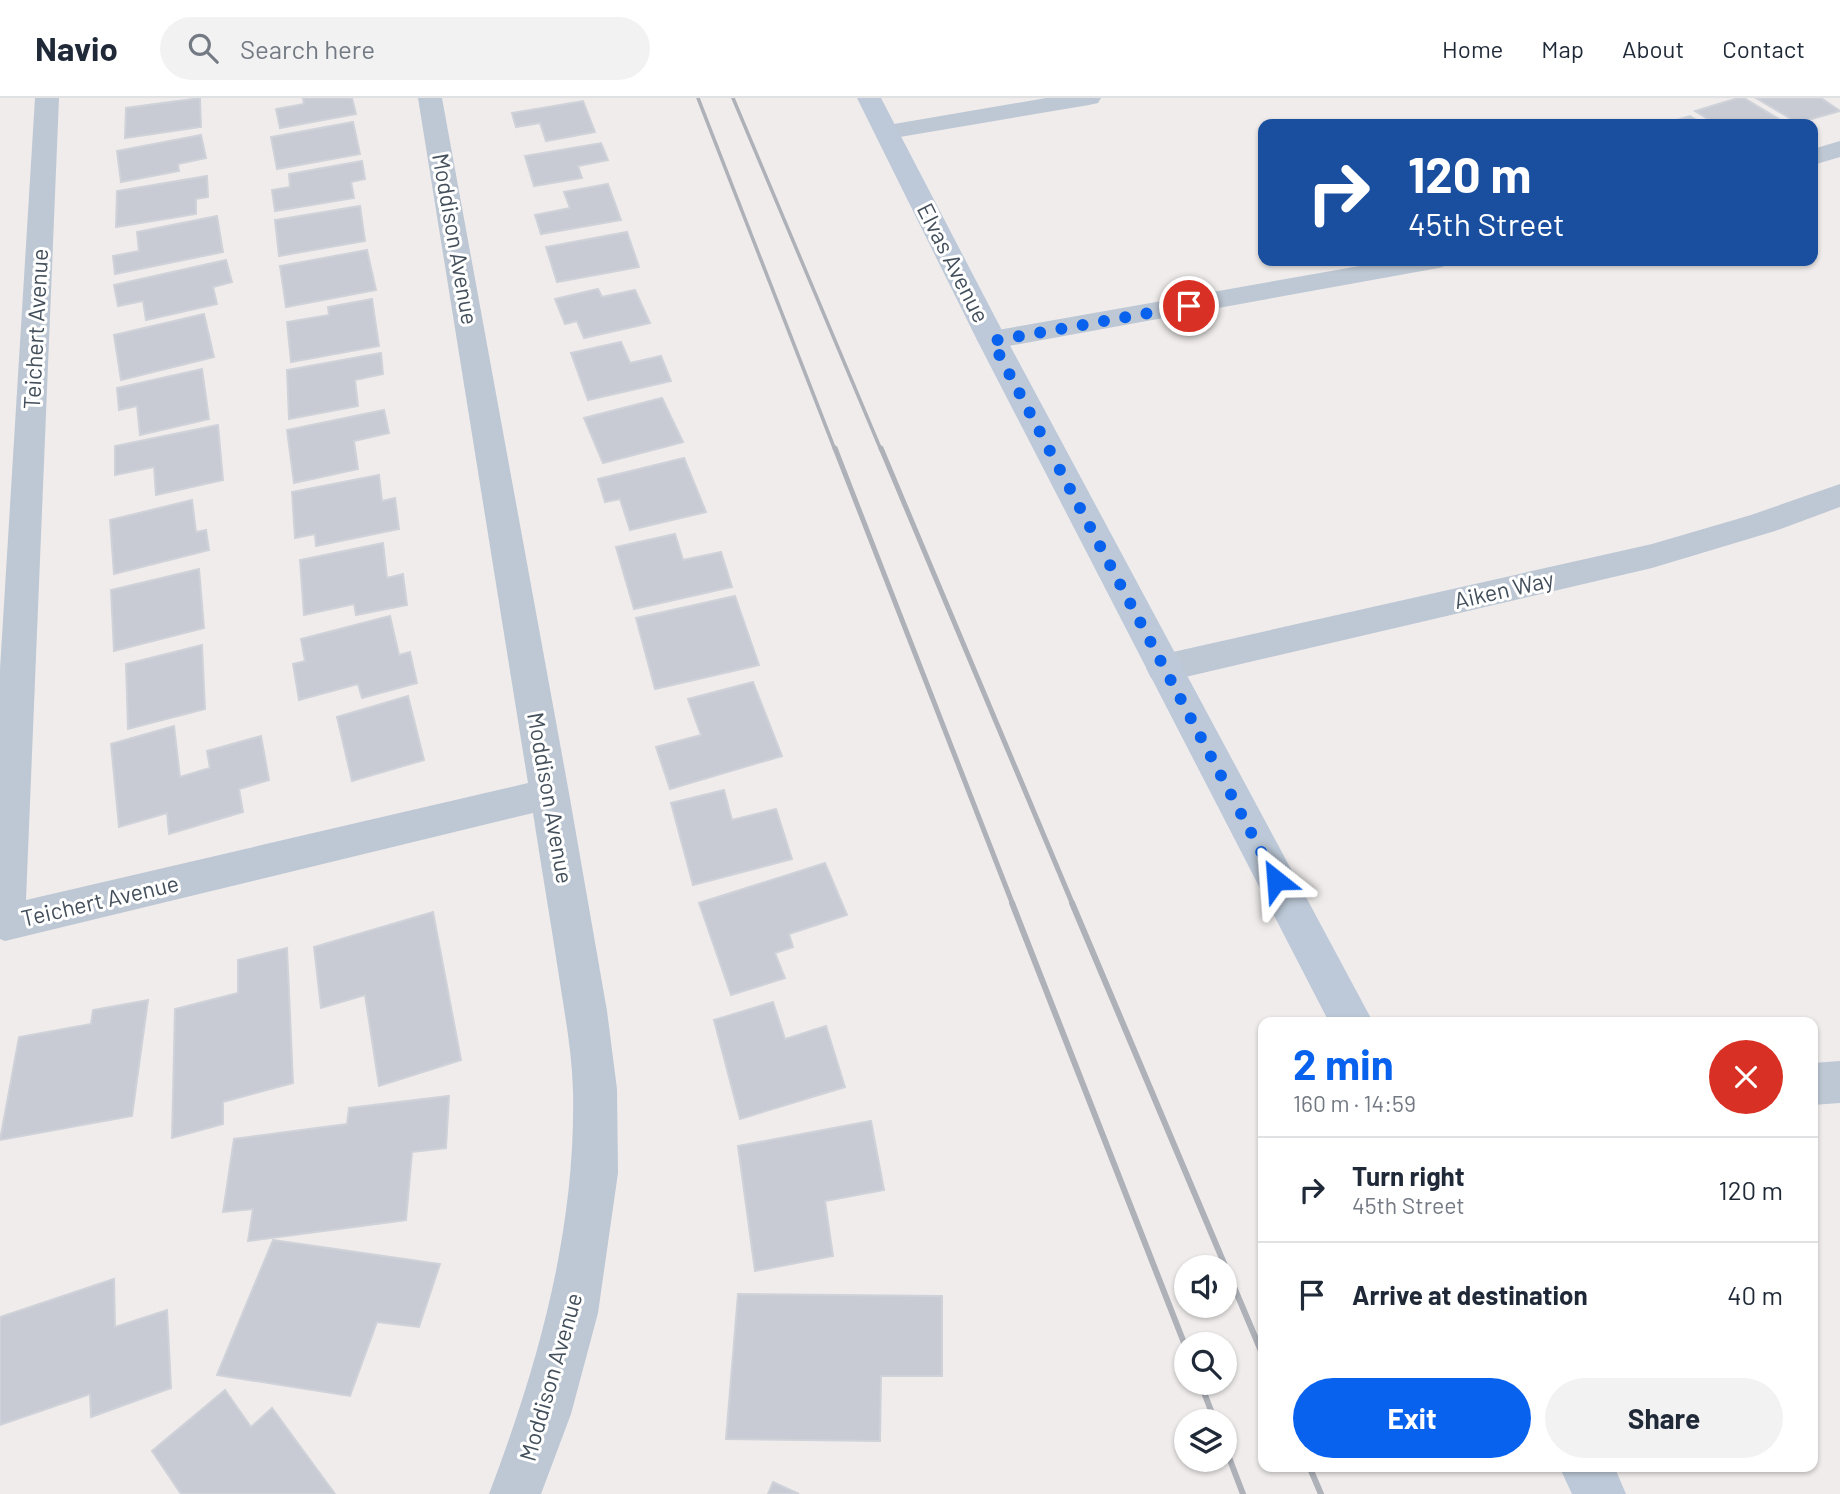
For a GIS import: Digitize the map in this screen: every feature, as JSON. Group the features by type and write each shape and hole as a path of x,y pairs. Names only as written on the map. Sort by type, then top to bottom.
{"street":[{"name":"Teichert Avenue","path":"47,98 5,923 550,793"},
{"name":"Moddison Avenue","path":"430,98 550,793 586,1011 595,1090 595,1173 573,1312 545,1414 515,1494"},
{"name":"Elvas Avenue","path":"869,98 992,341 1348,1017"},
{"path":"888,132 1089,98"},
{"path":"1818,156 1840,149"},
{"path":"992,341 1405,266"},
{"name":"Aiken Way","path":"1164,668 1652,556 1763,523 1840,495"},
{"path":"1818,1084 1840,1082"},
{"path":"1588,1472 1600,1494"}],"building":[{"path":"200,98 201,127 125,138 126,108"},
{"path":"303,98 352,98 356,114 280,128 276,109 304,104"},
{"path":"1744,98 1779,119 1708,119 1695,111"},
{"path":"1756,98 1821,98 1840,111 1812,119 1791,119"},
{"path":"583,101 595,132 546,141 540,123 516,127 512,113"},
{"path":"353,122 360,154 277,169 271,137"},
{"path":"201,135 206,158 178,164 179,171 121,182 117,151"},
{"path":"601,143 608,160 578,166 582,178 534,186 525,156"},
{"path":"362,161 365,179 351,182 354,198 275,211 272,190 290,187 289,174"},
{"path":"207,176 208,197 196,199 196,214 116,227 117,191"},
{"path":"608,184 621,220 541,234 535,215 570,208 564,192"},
{"path":"360,206 365,241 279,256 275,220"},
{"path":"217,216 223,252 115,274 113,256 139,251 137,232"},
{"path":"627,232 639,267 557,282 546,247"},
{"path":"367,250 376,290 286,307 280,266"},
{"path":"226,260 232,282 213,287 217,304 146,320 143,301 118,306 114,285"},
{"path":"598,289 602,297 635,290 650,323 584,338 577,321 565,324 555,299"},
{"path":"372,299 379,346 291,362 287,322 329,315 328,307"},
{"path":"204,314 214,357 121,380 114,335"},
{"path":"621,342 630,363 661,356 671,381 588,400 571,353"},
{"path":"381,353 383,374 355,380 358,406 289,419 287,370"},
{"path":"202,369 209,419 140,435 137,406 119,410 117,388"},
{"path":"662,398 683,442 603,463 584,418"},
{"path":"384,410 389,433 354,441 358,469 294,483 287,430"},
{"path":"218,425 223,480 156,495 154,467 115,475 115,446"},
{"path":"684,458 706,512 630,530 620,499 605,502 598,479"},
{"path":"379,475 382,501 395,498 399,529 316,546 315,534 295,538 292,492"},
{"path":"192,500 196,532 206,530 209,550 114,574 110,520"},
{"path":"675,534 683,560 721,552 732,587 634,609 616,547"},
{"path":"383,543 387,578 403,574 407,605 356,615 354,604 304,615 300,560"},
{"path":"199,569 204,628 114,651 111,590"},
{"path":"735,596 759,665 655,689 636,618"},
{"path":"390,616 399,655 410,652 417,683 362,698 358,684 299,700 293,664 305,661 301,639"},
{"path":"202,645 205,709 128,729 126,664"},
{"path":"753,682 782,756 670,789 656,747 701,735 688,699"},
{"path":"408,696 424,760 352,781 337,717"},
{"path":"174,726 180,777 210,768 207,751 261,736 269,780 239,789 243,812 169,834 167,813 119,827 111,744"},
{"path":"724,790 732,820 776,809 792,859 693,885 671,803"},
{"path":"825,863 847,915 789,934 793,947 775,953 785,978 731,995 699,903"},
{"path":"433,912 461,1060 379,1086 365,995 321,1008 314,947"},
{"path":"287,948 293,1083 223,1102 223,1124 172,1138 175,1009 238,993 238,960"},
{"path":"148,1000 132,1116 0,1140 19,1037 91,1024 93,1010"},
{"path":"773,1002 785,1039 826,1026 845,1087 740,1119 714,1020"},
{"path":"449,1096 446,1148 412,1152 406,1220 248,1241 253,1209 223,1212 234,1139 347,1124 349,1108"},
{"path":"871,1121 884,1190 825,1201 833,1256 755,1271 738,1146"},
{"path":"273,1240 440,1264 419,1327 377,1322 350,1396 217,1375"},
{"path":"114,1279 115,1327 167,1310 171,1388 91,1417 90,1394 0,1425 0,1317"},
{"path":"738,1294 942,1296 942,1376 881,1376 880,1441 726,1439"},
{"path":"225,1390 251,1427 272,1408 335,1494 181,1494 152,1451"},
{"path":"773,1482 799,1494 768,1494"}],"railway":[{"path":"698,98 835,450"},
{"path":"733,98 881,450"},
{"path":"835,448 1013,905"},
{"path":"881,448 1073,905"},
{"path":"1012,903 1180,1332"},
{"path":"1072,903 1258,1344"},
{"path":"1205,1395 1210,1409"},
{"path":"1235,1472 1243,1494"},
{"path":"1312,1472 1321,1494"}],"route":[{"path":"1189,306 992,341 1276,880"}]}
